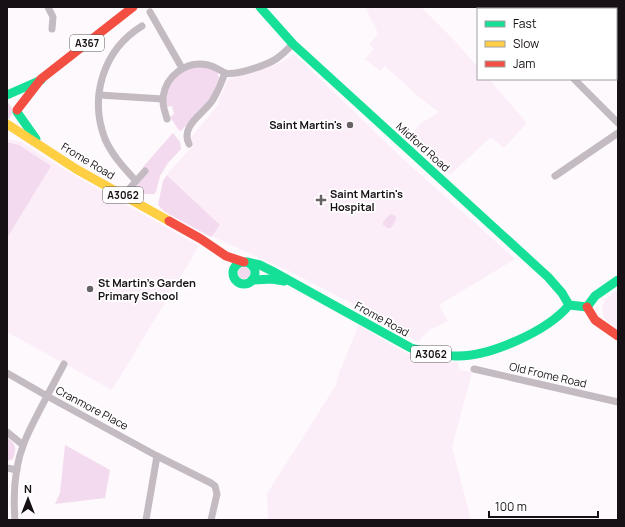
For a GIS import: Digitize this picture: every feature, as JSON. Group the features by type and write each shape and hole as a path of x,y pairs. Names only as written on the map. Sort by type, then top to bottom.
{"main road":[{"name":"A367","path":"7,96 41,79 133,7"},
{"name":"Midford Road","path":"260,7 293,44 532,263 565,297 569,305"},
{"name":"A367","path":"17,111 41,79"},
{"name":"Frome Road","path":"7,96 14,102 26,127 41,146"},
{"path":"7,124 12,120 17,111"},
{"name":"Frome Road","path":"7,124 76,169 206,242 225,256 235,260 260,265 411,348 428,354 444,356 469,356 484,353 507,345 554,320 564,312 569,305"},
{"name":"Frome Road","path":"206,242 234,273 234,277 239,282 245,283 252,280 272,279 295,285"},
{"path":"234,273 234,270 238,264 245,262 252,266 255,272 252,280"},
{"path":"587,307 595,296 618,280"},
{"path":"569,305 587,307"},
{"path":"587,307 589,314 604,327 618,336"}],"street":[{"path":"48,7 53,17 52,29"},
{"path":"150,12 182,68"},
{"path":"136,181 121,165 105,139 99,117 99,95 102,79 114,52 122,41 142,26"},
{"path":"167,119 163,99 167,83 182,68 201,64 209,65 225,73 232,74 266,64 276,59 293,44"},
{"path":"188,144 186,138 188,128 211,102 225,73"},
{"path":"575,80 618,123"},
{"path":"99,95 163,99"},
{"path":"555,176 618,133"},
{"path":"129,189 145,170"},
{"path":"7,373 47,396 64,364"},
{"name":"Old Frome Road","path":"474,369 618,402"},
{"name":"Cranmore Place","path":"14,520 13,496 23,445 47,396 215,486 217,494 210,520"},
{"path":"7,432 23,445"},
{"path":"146,520 157,456"},
{"path":"7,468 17,470"}],"shaded area":[{"path":"365,7 421,7 477,66 477,80 490,80 527,123 504,148 491,137 450,175 407,139 421,123 439,112 419,97 385,66 380,71 365,59 374,49 369,45 378,33"},
{"name":"Saint Martin's Hospital","path":"294,54 401,157 515,259 439,305 448,321 429,330 418,342 355,305 293,273 211,236 220,225 167,174 193,146 189,140 219,104 218,102 228,79 280,63"},
{"path":"206,67 217,71 219,78 211,97 181,131 170,117 174,114 172,106 166,107 167,95 171,83 179,74 190,68"},
{"path":"7,102 11,106 12,113 7,120"},
{"path":"173,133 180,142 181,149 168,163 160,176 156,192 154,194 142,194 136,187 148,172 143,167"},
{"name":"St Martin's Garden Primary School","path":"7,139 21,142 65,170 199,246 112,390 7,332"},
{"path":"7,142 19,145 51,166 7,238"},
{"path":"167,175 220,225 211,237 165,212 158,205 163,181"},
{"path":"390,214 396,216 396,220 391,228 387,228 383,225 383,222"},
{"path":"242,267 246,267 250,273 246,279 242,279 238,275 238,271"},
{"path":"618,290 618,327 616,329 604,318 602,308 605,299"},
{"path":"359,325 411,355 434,361 458,362 459,370 472,372 452,447 471,520 268,520 267,494 336,385 339,373"},
{"path":"7,437 14,444 15,452 13,459 7,461"},
{"path":"65,445 110,470 105,498 55,504 60,493"}],"traffic: fast":[{"path":"260,7 293,44 548,277 562,293 569,305"},
{"path":"7,95 41,80"},
{"path":"17,112 36,139"},
{"path":"244,262 248,263 254,269 255,273 254,277 248,283 244,284 240,283 234,277 233,273 234,269 240,263 244,262"},
{"path":"247,262 260,265 272,271 411,348 434,354 450,356 485,352 517,341 547,324 569,305 587,307 595,296 618,280"},
{"path":"252,280 272,279 284,281"}],"traffic: slow":[{"path":"7,124 76,169 169,221"}],"traffic: jam":[{"path":"17,110 41,79 133,7"},
{"path":"169,221 201,239 226,256 244,262"},
{"path":"587,307 595,320 618,336"}],"place":[{"name":"Saint Martin's","path":"350,125"},
{"name":"Saint Martin's Hospital","path":"321,200"},
{"name":"St Martin's Garden Primary School","path":"90,289"}]}
